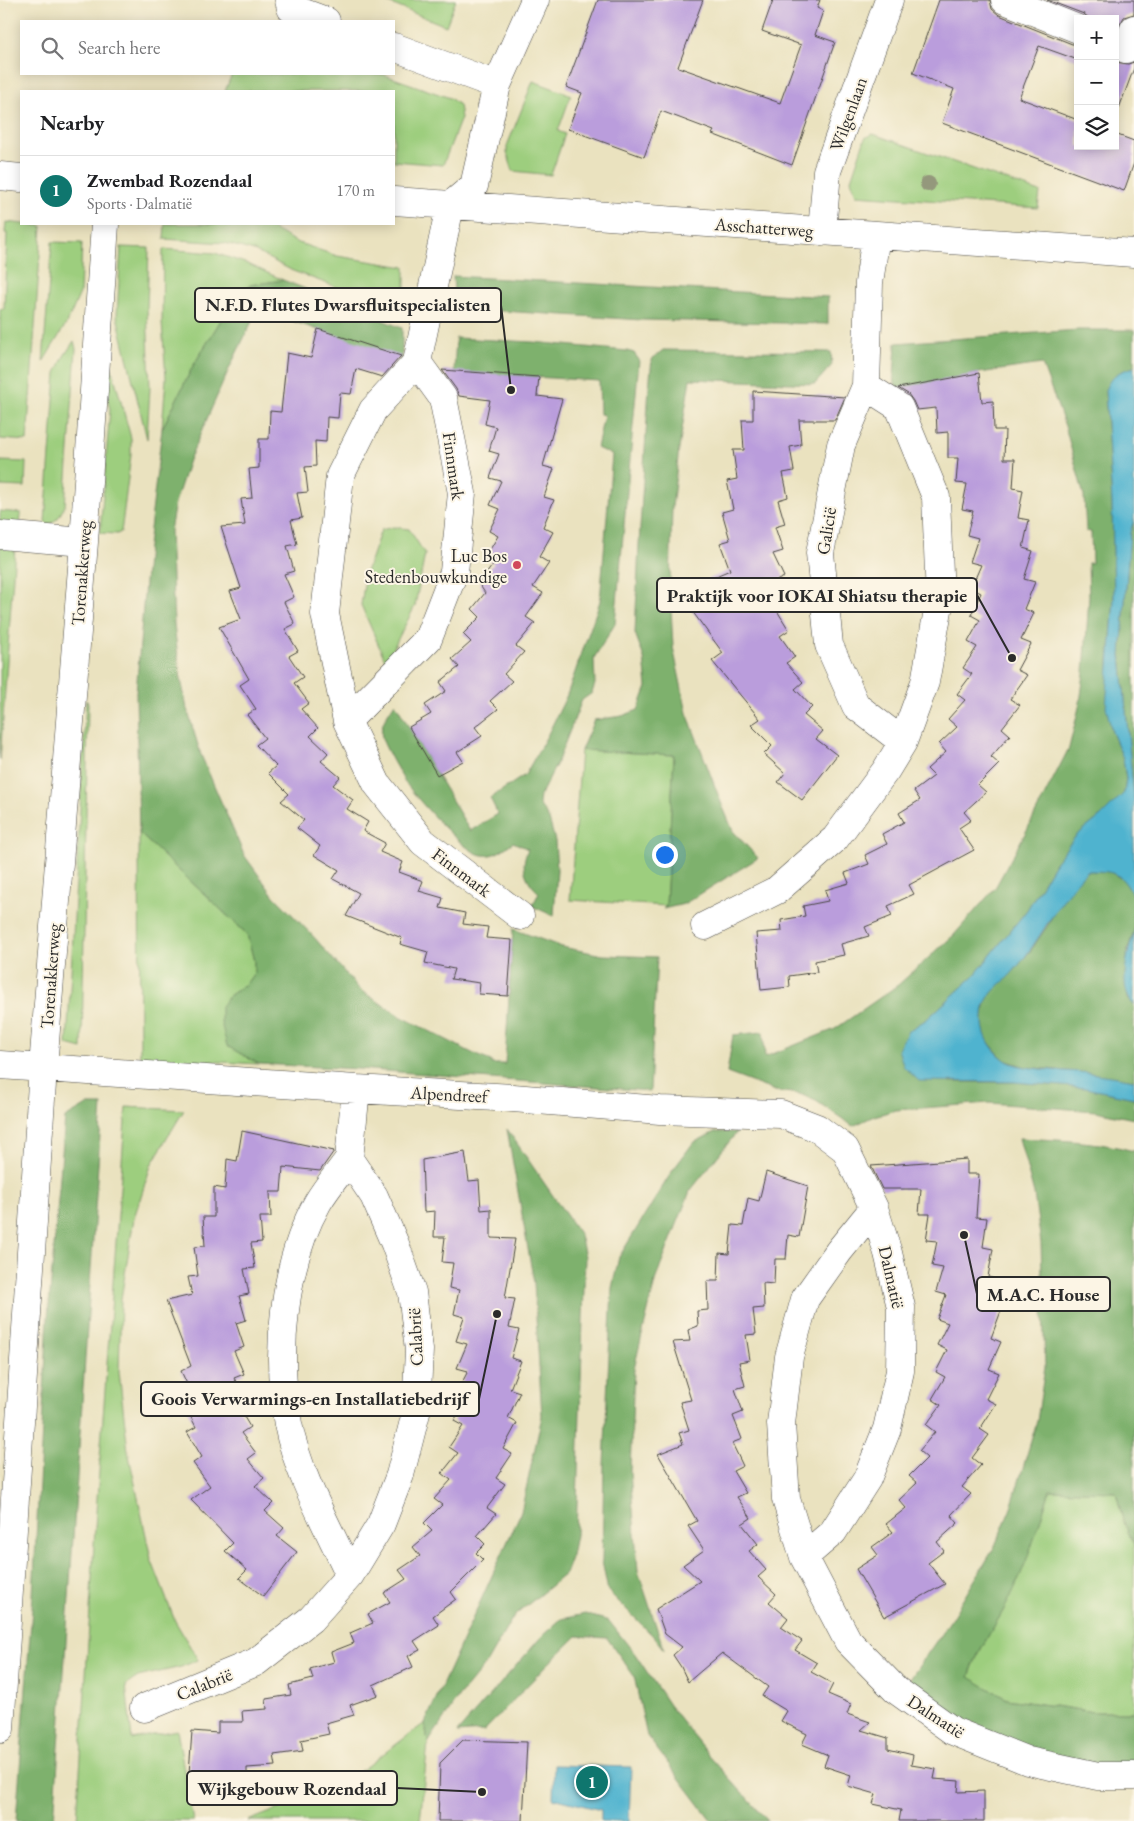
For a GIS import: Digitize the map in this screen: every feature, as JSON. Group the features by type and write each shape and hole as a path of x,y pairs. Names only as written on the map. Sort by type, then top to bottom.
{"street":[{"path":"289,0 292,8 323,20"},
{"path":"417,362 450,206 474,186 497,85 535,0"},
{"name":"Wilgenlaan","path":"822,232 827,171 889,0"},
{"path":"1006,0 1074,27"},
{"path":"1119,46 1126,49 1134,29"},
{"path":"395,46 497,85"},
{"path":"0,176 20,178"},
{"name":"Asschatterweg","path":"395,201 1134,254"},
{"name":"Torenakkerweg","path":"0,1729 43,1068 84,542 105,225"},
{"name":"Galicië","path":"876,235 869,283 866,386 841,445 820,553 829,645 856,706 903,742"},
{"name":"Finnmark","path":"348,721 428,639 454,572 462,493 443,398 417,362 373,410 340,476 325,614 348,721 377,784 423,842 520,916"},
{"path":"705,926 777,890 835,839 886,770 903,742 925,682 940,599 936,497 899,407 866,386"},
{"path":"0,535 84,542"},
{"name":"Alpendreef","path":"0,1065 513,1098 680,1111 781,1114 817,1128 845,1149"},
{"path":"350,1575 304,1474 288,1424 282,1365 285,1307 298,1245 318,1202 349,1159 356,1089"},
{"name":"Dalmatië","path":"804,1557 833,1532 867,1479 887,1429 900,1371 901,1307 888,1253 874,1208 845,1149"},
{"name":"Calabrië","path":"144,1708 256,1662 311,1619 350,1575 381,1524 400,1475 416,1413 418,1350 412,1292 395,1244 374,1196 349,1159"},
{"name":"Dalmatië","path":"874,1208 839,1251 805,1299 789,1358 781,1424 786,1499 804,1557 848,1641 896,1690 952,1732 1028,1761 1098,1776 1134,1776"}],"green space":[{"path":"381,0 456,0 446,26"},
{"path":"232,75 385,75 450,98 459,105 461,118 443,165 395,161 395,90 225,90"},
{"path":"533,81 571,95 558,131 565,134 551,175 513,171 507,153 507,146"},
{"path":"873,134 1040,192 1038,208 856,195 851,180 865,138"},
{"path":"6,222 42,226 27,441 0,439 0,309 4,309 7,233 5,233"},
{"path":"165,225 266,225 296,242 337,256 405,267 403,312 293,271 254,251 225,243 164,239"},
{"path":"52,242 82,243 80,293 68,321 43,362"},
{"path":"121,247 149,248 147,308 150,387 147,439 117,316"},
{"path":"163,249 215,253 248,264 283,280 250,285 224,315 193,366 162,429 166,378 162,323"},
{"path":"453,276 828,297 828,324 642,320 455,308"},
{"path":"283,280 402,328 402,359 258,309 228,371 189,460 175,503 170,531 174,624 180,674 187,709 201,755 244,855 274,896 313,936 360,990 400,1016 491,1061 491,1064 505,1064 513,929 562,947 603,955 657,957 650,1091 359,1069 259,1064 227,1046 221,1022 221,1006 229,996 246,984 254,973 254,961 247,934 139,833 136,693 148,546 162,429 193,366 224,315 250,285"},
{"path":"1078,330 1134,330 1134,367 1120,372 1105,390 1112,502 1114,599 1109,661 1112,732 1123,758 1126,779 1124,793 1101,816 1076,836 1055,863 1027,910 974,976 927,1019 908,1031 950,1082 1014,1082 1086,1088 1134,1098 1134,1119 1096,1111 989,1103 896,1110 874,1116 853,1126 816,1101 800,1094 775,1091 727,1073 733,1035 763,1032 765,1057 835,1029 898,985 954,935 995,888 1069,748 1080,703 1084,673 1089,596 1088,563 1092,563 1091,532 1086,531 1084,496 1065,426 1042,364 979,373 896,389 894,377 896,343"},
{"path":"456,338 533,342 627,351 634,353 639,360 615,624 594,658 595,684 592,693 582,700 557,763 540,796 539,804 549,819 555,841 557,870 554,916 532,906 539,893 530,883 525,872 524,861 528,849 513,842 499,852 491,855 482,855 464,845 429,812 405,782 386,747 381,733 387,715 395,703 470,831 498,814 490,798 525,775 567,695 600,601 612,455 597,448 604,415 600,414 599,381 454,372"},
{"path":"74,341 76,349 65,506 58,518 49,525 45,522 56,373"},
{"path":"663,350 831,352 832,365 815,384 690,379 672,507 670,588 673,647 687,713 722,805 733,831 758,858 684,904 663,909 666,906 674,755 581,750 594,720 622,716 638,710 647,687 644,658 635,633 639,544 652,359"},
{"path":"107,351 131,438 131,455 121,532 117,534 100,533 110,409 106,394"},
{"path":"0,461 26,462 25,487 0,486"},
{"path":"0,511 21,513 20,526 0,523"},
{"path":"1134,520 1134,799 1121,655 1130,533"},
{"path":"393,527 409,529 425,554 415,606 386,662 361,605 366,572 381,530"},
{"path":"0,547 15,548 0,760"},
{"path":"86,700 88,703 82,1049 67,1045"},
{"path":"581,750 674,755 666,906 570,900"},
{"path":"139,833 247,934 254,961 254,973 246,984 229,996 227,1046 259,1064 140,1058"},
{"path":"1087,871 1109,871 1125,881 1134,898 1134,931 1127,952 1128,999 1134,1005 1134,1080 1026,1067 1004,1060 985,1038 982,1016 989,994 1012,973 1031,950 1048,925 1057,906"},
{"path":"87,1105 102,1105 54,1821 16,1821 33,1595 48,1317 65,1118"},
{"path":"126,1107 184,1110 151,1165 134,1218 121,1299 119,1372 128,1451 151,1559 175,1621 198,1660 181,1667 138,1677 126,1685 132,1739 177,1730 193,1821 77,1821 96,1512"},
{"path":"507,1129 580,1235 585,1257 576,1535 572,1555 565,1574 513,1617 486,1664 459,1696 428,1743 425,1723 521,1512 542,1416 534,1283"},
{"path":"715,1132 737,1132 690,1191 656,1278 634,1368 630,1472 638,1571 664,1650 655,1638 608,1591 602,1561 604,1465 612,1288 619,1257 673,1170 693,1143"},
{"path":"1019,1138 1091,1143 1134,1151 1134,1545 1123,1520 1116,1492 1050,1490 1020,1575 1008,1602 972,1667 969,1677 1007,1699 1093,1712 1134,1712 1134,1764 1095,1764 1035,1751 965,1721 924,1699 908,1682 950,1621 994,1548 1011,1508 1037,1421 1045,1367 1041,1243 1034,1194"},
{"path":"1050,1490 1116,1492 1123,1520 1134,1545 1134,1712 1093,1712 1007,1699 969,1678 977,1657 1015,1585"},
{"path":"585,1614 609,1621 635,1654 669,1705 711,1758 768,1821 712,1821 647,1736 634,1676 607,1638 577,1636 484,1731 457,1733 542,1636 561,1619"},
{"path":"425,1723 428,1743 420,1821 248,1821 352,1777"}],"water":[{"path":"1134,367 1134,520 1130,533 1121,655 1134,799 1134,898 1125,883 1116,875 1087,871 1067,895 1023,960 989,997 984,1009 983,1023 991,1045 999,1055 1011,1063 1032,1068 1089,1073 1134,1080 1134,1098 1085,1088 1014,1082 919,1081 904,1067 898,1049 908,1031 927,1019 974,976 1027,910 1055,863 1076,836 1101,816 1124,793 1126,779 1123,758 1112,732 1106,707 1114,599 1112,502 1105,390 1110,380 1116,374"},
{"path":"1134,931 1134,1005 1126,990 1125,970"},
{"path":"554,1765 631,1767 629,1821 601,1821 601,1810 553,1798"}],"building":[{"path":"598,0 703,0 678,67 780,103 801,45 762,31 773,0 820,0 817,8 823,11 815,35 835,42 792,165 712,134 714,131 661,111 644,157 568,129 582,93 566,87"},
{"path":"939,0 990,0 992,9 999,15 1074,44 1074,59 1039,46 1019,98 1074,119 1074,150 1119,150 1119,135 1134,141 1134,163 1124,191 942,123 954,89 913,73"},
{"path":"1047,0 1134,0 1134,14 1124,17 1119,26 1119,15 1084,14"},
{"path":"1134,62 1134,68 1119,108 1119,63 1128,64"},
{"path":"318,329 401,356 382,377 356,369 351,394 340,393 338,418 327,417 326,442 315,441 316,466 305,467 308,492 297,493 302,518 291,520 297,544 287,546 294,571 284,574 294,597 284,602 295,624 285,629 298,651 289,656 303,677 294,683 309,703 301,709 318,728 310,736 328,753 321,761 340,777 333,785 353,800 347,809 368,822 363,831 385,843 380,852 403,862 399,872 423,881 419,891 443,898 440,908 465,913 463,924 488,927 486,938 512,940 508,996 479,994 480,983 451,979 454,969 425,963 428,952 400,944 402,938 346,916 359,893 333,879 339,870 314,855 320,846 297,828 304,820 281,801 289,794 268,773 276,766 256,745 265,738 247,715 256,709 240,685 249,679 219,627 241,619 230,591 241,588 221,527 245,525 241,499 252,498 249,469 259,468 259,439 269,439 270,411 281,412 287,353 311,358"},
{"path":"442,370 539,377 537,396 562,399 543,466 554,469 544,497 554,500 543,527 553,532 539,557 549,563 533,587 543,593 526,617 535,623 516,646 524,652 504,674 512,681 490,701 498,709 475,727 482,736 457,752 463,761 437,775 409,727 431,714 425,705 446,691 440,682 459,667 452,659 471,642 463,634 480,617 472,609 485,593 479,584 494,563 485,558 498,536 489,531 500,509 490,505 501,481 490,478 499,454 489,451 496,427 485,424 490,400 459,396"},
{"path":"979,373 982,402 993,401 994,430 1005,430 1004,459 1015,459 1013,488 1023,490 1018,518 1029,520 1023,548 1033,551 1024,579 1035,582 1024,609 1034,613 1021,640 1031,644 1017,670 1027,675 1010,699 1020,705 1002,728 1010,735 991,757 999,764 978,785 986,792 964,812 971,820 959,828 974,850 909,885 914,894 888,906 892,916 865,927 869,936 841,944 844,955 815,961 817,972 789,976 790,987 761,990 756,933 782,931 781,920 805,916 803,906 828,901 825,890 849,883 845,873 869,864 865,855 887,844 882,834 904,822 899,813 920,800 914,791 934,776 927,769 946,752 939,744 957,727 948,719 965,700 957,694 972,674 963,668 977,647 968,642 980,620 971,615 981,593 971,588 981,565 970,562 978,538 967,535 973,511 962,509 967,484 956,483 958,458 948,458 948,432 937,433 936,408 917,410 908,394 898,388"},
{"path":"753,391 845,397 835,420 799,420 801,445 790,447 794,471 783,473 788,497 778,500 785,524 775,527 783,551 773,554 784,577 774,582 785,604 776,609 789,630 780,636 795,657 786,663 803,682 795,689 812,707 804,715 823,731 816,739 837,755 802,800 778,782 785,773 764,754 772,746 751,725 760,719 712,661 723,653 678,592 730,570 720,543 730,540 722,512 733,509 727,481 737,479 733,450 744,450 742,420 753,420"},
{"path":"242,1131 334,1151 320,1171 283,1167 281,1192 270,1192 271,1217 260,1217 262,1242 251,1243 255,1268 244,1269 249,1294 239,1296 246,1320 236,1323 244,1347 234,1351 244,1374 234,1378 247,1401 237,1405 250,1427 241,1433 256,1453 248,1459 264,1478 255,1486 273,1503 265,1511 284,1528 277,1536 297,1552 263,1596 239,1578 247,1570 225,1551 233,1543 191,1500 210,1486 193,1463 202,1457 187,1432 196,1427 183,1402 193,1397 181,1371 191,1366 166,1301 192,1295 188,1277 198,1276 194,1247 205,1246 203,1217 214,1217 214,1187 225,1189 227,1159 237,1161"},
{"path":"465,1152 469,1181 479,1180 481,1210 491,1209 491,1238 515,1239 505,1298 515,1299 509,1328 519,1330 511,1358 521,1361 510,1389 520,1392 508,1418 517,1423 503,1449 512,1454 496,1478 505,1484 487,1508 496,1514 477,1536 485,1544 476,1553 483,1560 451,1592 456,1599 433,1616 439,1625 414,1641 420,1650 408,1656 413,1667 373,1685 378,1695 350,1705 354,1715 326,1723 329,1734 301,1740 303,1751 274,1755 276,1766 247,1768 247,1779 218,1779 218,1790 188,1788 192,1731 218,1733 218,1722 243,1722 242,1711 267,1709 266,1699 291,1695 289,1685 313,1679 310,1669 334,1662 331,1652 354,1643 350,1633 373,1623 368,1614 390,1602 384,1593 406,1579 399,1570 420,1556 413,1547 432,1531 424,1523 442,1505 434,1499 451,1480 442,1473 458,1453 449,1447 463,1426 454,1421 466,1399 456,1394 468,1371 457,1368 467,1344 456,1341 464,1317 454,1314 459,1290 449,1288 453,1263 442,1262 445,1237 434,1237 435,1211 424,1212 422,1160"},
{"path":"967,1159 967,1174 979,1174 976,1217 987,1218 983,1247 993,1249 988,1277 998,1280 990,1308 1001,1311 991,1338 1001,1342 989,1369 999,1373 986,1399 996,1404 980,1429 989,1435 972,1458 981,1465 962,1487 971,1494 951,1515 958,1523 937,1542 944,1551 928,1563 945,1584 884,1617 856,1569 878,1555 872,1547 893,1532 886,1524 906,1508 899,1500 917,1483 909,1476 927,1458 919,1451 935,1432 926,1425 941,1405 932,1399 945,1377 936,1372 947,1350 937,1345 948,1323 937,1319 946,1295 936,1292 943,1268 932,1266 937,1241 926,1240 930,1214 919,1214 921,1189 882,1189 871,1166"},
{"path":"766,1172 808,1186 799,1237 788,1235 786,1259 775,1259 774,1284 763,1283 764,1308 753,1309 756,1334 746,1335 750,1360 739,1362 745,1386 735,1389 743,1412 733,1416 742,1439 732,1443 743,1466 733,1471 746,1493 737,1497 751,1518 742,1524 758,1544 749,1551 766,1570 758,1577 776,1594 769,1602 788,1618 781,1627 802,1641 795,1650 817,1663 811,1672 833,1684 828,1694 851,1704 847,1714 870,1722 861,1730 888,1738 888,1749 913,1755 911,1765 936,1769 934,1779 959,1781 958,1792 984,1791 984,1821 899,1821 901,1810 873,1804 876,1794 848,1786 851,1775 824,1766 828,1755 802,1744 807,1734 781,1721 787,1711 762,1696 768,1687 722,1653 688,1682 673,1655 682,1647 665,1634 656,1609 700,1581 683,1565 704,1550 688,1526 697,1521 658,1454 683,1444 679,1433 689,1430 680,1402 691,1400 673,1342 690,1341 688,1330 698,1326 697,1311 708,1310 707,1281 718,1281 719,1253 729,1254 732,1225 743,1226 748,1198 759,1201"},
{"path":"463,1740 527,1742 523,1821 438,1821 440,1763"}],"place":[{"name":"N.F.D. Flutes Dwarsfluitspecialisten","path":"511,390"},
{"name":"Luc Bos Stedenbouwkundige","path":"517,565"},
{"name":"Praktijk voor IOKAI Shiatsu therapie","path":"1012,658"},
{"name":"M.A.C. House","path":"964,1235"},
{"name":"Goois Verwarmings-en Installatiebedrijf","path":"497,1314"},
{"name":"Zwembad Rozendaal","path":"592,1782"},
{"name":"Wijkgebouw Rozendaal","path":"482,1792"}]}
